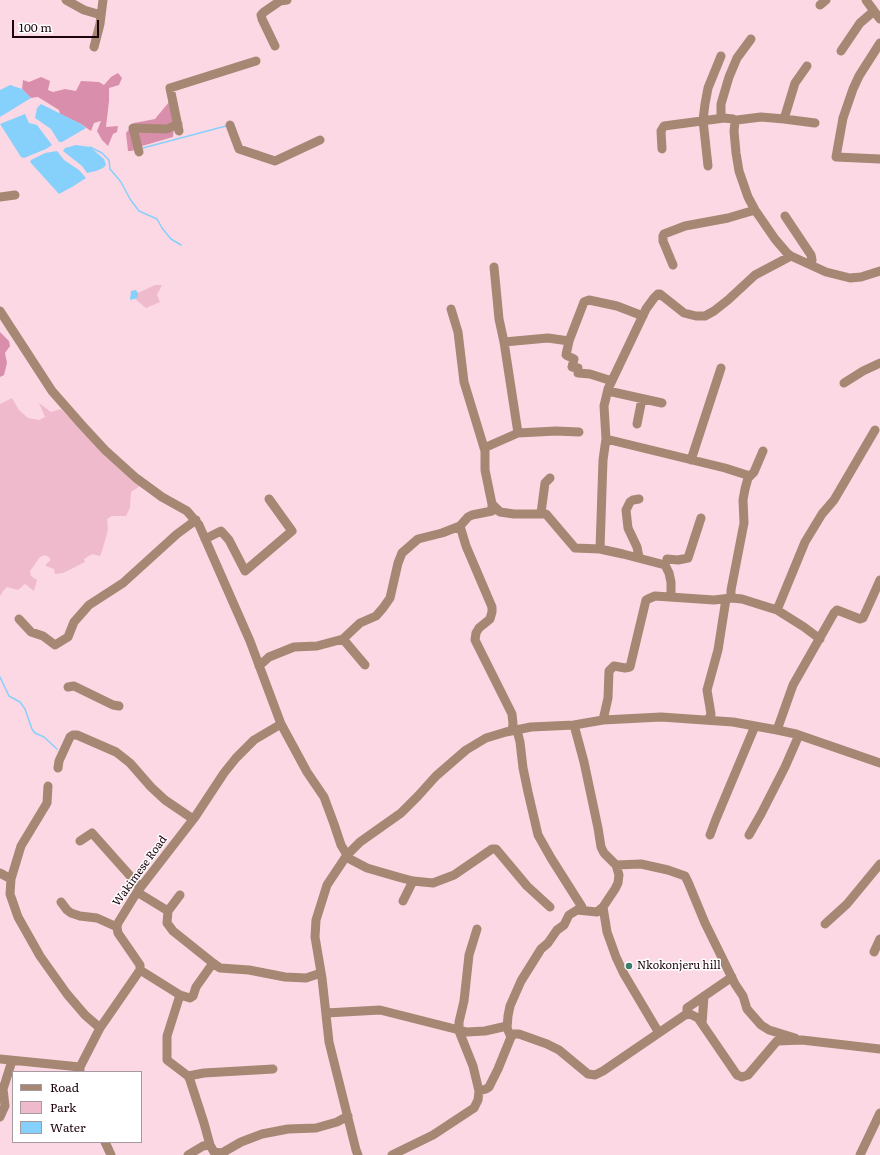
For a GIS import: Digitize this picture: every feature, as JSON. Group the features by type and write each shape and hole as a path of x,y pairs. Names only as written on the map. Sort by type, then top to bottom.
{"street":[{"path":"66,0 84,10 101,15"},
{"path":"94,47 103,0"},
{"path":"275,46 261,15 280,1 287,0"},
{"path":"866,0 880,19"},
{"path":"841,51 860,23 874,11"},
{"path":"721,118 721,104 732,67 751,40"},
{"path":"880,43 859,76 853,89 843,118 836,157 880,159"},
{"path":"708,166 703,120 708,88 720,56"},
{"path":"139,152 133,128 178,128 170,88 256,61"},
{"path":"784,119 795,83 807,66"},
{"path":"735,122 736,120 755,117 815,123"},
{"path":"662,149 661,131 663,126 721,118 729,118 735,122"},
{"path":"735,122 735,148 739,170 745,188 755,210 782,249 791,256 831,273 856,278 880,271"},
{"path":"230,125 239,149 275,161 320,140"},
{"path":"0,197 16,194"},
{"path":"672,265 664,241 664,234 685,226 728,218 755,210"},
{"path":"785,216 811,255 811,265"},
{"path":"600,549 603,460 606,439 604,406 612,381 643,316 654,298 659,294 662,294 684,313 700,317 705,316 714,311 759,272 791,256"},
{"path":"494,267 499,319 518,434"},
{"path":"612,381 590,374 578,374 578,368 572,367 574,360 566,355 569,340 584,302 589,300 617,306 643,316"},
{"path":"259,666 269,657 294,647 317,646 343,639 360,624 376,616 383,608 390,598 398,563 402,553 418,539 442,533 460,526 468,517 492,511 485,470 484,448 464,382 458,332 451,309"},
{"path":"0,311 52,391 105,450 136,478 162,497 187,511 196,520 233,601 281,724 306,772 324,797 346,856 367,868 413,882 433,883 454,875 492,849 496,849 527,886 550,907"},
{"path":"504,342 548,338 569,340"},
{"path":"844,383 863,371 880,363"},
{"path":"691,460 721,368"},
{"path":"608,391 662,403"},
{"path":"637,424 642,398"},
{"path":"778,610 805,542 822,514 834,500 875,430"},
{"path":"484,448 518,434 556,431 579,432"},
{"path":"606,439 725,468 750,476"},
{"path":"708,720 711,714 707,690 718,650 744,523 743,500 745,488 747,481 754,472 763,451"},
{"path":"541,513 545,483 550,478"},
{"path":"205,539 221,531 229,540 245,571 292,531 269,499"},
{"path":"639,499 630,502 626,510 628,528 637,546 639,557"},
{"path":"492,504 500,512 514,514 546,514 575,548 600,549 639,557 665,565 671,582 672,597"},
{"path":"667,559 678,560 688,558 701,518"},
{"path":"19,619 31,632 43,636 55,645 68,637 74,622 89,605 122,583 177,534 196,520"},
{"path":"460,526 492,612 490,618 479,628 476,633 475,640 512,714 514,731 520,742 523,768 538,835 582,907 569,915 564,925 557,930 548,943 541,949 521,981 510,1006 507,1026 511,1037"},
{"path":"777,730 793,685 836,611 860,619 863,618 880,580"},
{"path":"603,720 608,698 609,671 614,666 625,668 630,667 646,600 655,596 742,599 778,610 820,639"},
{"path":"343,639 365,665"},
{"path":"68,687 74,686 109,704 119,706"},
{"path":"354,1153 348,1116 329,1042 321,974 316,949 316,920 327,885 346,856 360,842 401,812 446,767 466,750 486,738 497,734 531,727 574,725 603,720 662,717 708,720 777,730 799,735 880,763"},
{"name":"Wakimese Road","path":"117,927 138,890 193,819 224,772 254,740 281,724"},
{"path":"574,725 584,762 601,847 604,853 616,865 619,875 618,883 603,907 597,912 577,910"},
{"path":"710,835 755,726"},
{"path":"58,768 59,761 70,737 77,735 116,752 130,763 151,787 165,800 193,819"},
{"path":"749,835 782,774 799,735"},
{"path":"48,786 47,803 21,846 11,879 10,894 18,917 40,956 67,994 85,1015 100,1028"},
{"path":"80,841 92,833 138,890 168,911"},
{"path":"616,865 641,864 668,870 685,876 705,923 743,996 747,1009 769,1030 802,1040"},
{"path":"825,924 847,904 880,864"},
{"path":"0,873 11,879"},
{"path":"403,902 413,882"},
{"path":"180,895 168,911 166,920 168,926 220,968 249,970 285,977 306,978 321,974"},
{"path":"0,1060 80,1070 100,1028 140,970 140,965 119,936 117,927 97,918 80,916 67,910 61,902"},
{"path":"603,907 607,932 616,957 624,974 659,1033"},
{"path":"392,1155 433,1135 474,1108 478,1100 479,1091 473,1066 459,1031 469,955 477,929"},
{"path":"874,952 880,940"},
{"path":"140,970 180,995 190,998 193,996 196,987 213,963"},
{"path":"687,1014 687,1008 732,977"},
{"path":"180,995 167,1036 166,1056 168,1063 188,1076 197,1098 210,1145 214,1152 222,1153 241,1142 262,1134 288,1129 316,1128 337,1122 348,1116"},
{"path":"702,1024 704,996"},
{"path":"326,1013 380,1010 459,1031 485,1031 507,1026"},
{"path":"479,1091 489,1087 511,1037 514,1034 520,1034 559,1050 588,1074 595,1075 603,1072 687,1014 698,1018 737,1075 742,1077 748,1075 777,1041 802,1040 880,1049"},
{"path":"0,1118 5,1106 4,1089 12,1061"},
{"path":"188,1076 204,1073 273,1069"},
{"path":"860,1155 880,1113"},
{"path":"105,1143 111,1155"},
{"path":"188,1155 203,1146 210,1145"}],"green space":[{"path":"155,285 162,285 157,295 160,302 146,308 135,299 138,298 138,293"},
{"path":"12,398 19,410 28,418 39,420 45,417 39,403 51,412 61,409 119,468 140,486 131,492 130,508 126,516 112,516 107,519 108,530 100,556 92,554 84,559 85,562 63,573 55,574 54,569 46,566 46,564 50,561 50,558 45,555 40,557 30,571 31,576 37,580 34,591 25,584 18,590 7,587 0,596 0,404"}],"shaded area":[{"path":"118,73 122,78 119,85 109,88 106,127 118,126 117,132 113,134 108,146 102,140 97,131 101,121 94,123 91,131 81,124 60,114 59,110 38,97 31,98 22,89 23,80 29,82 41,77 50,81 48,90 53,92 65,89 76,91 81,81 99,82 104,85 111,77"},
{"path":"169,102 176,107 173,137 128,151 126,133 134,123 155,119"},
{"path":"0,332 9,341 10,346 5,353 7,363 4,375 0,377"}],"water":[{"path":"10,85 22,89 31,98 0,117 0,90"},
{"path":"41,104 86,128 62,142 59,142 51,129 35,118 37,108"},
{"path":"25,114 29,123 37,125 52,145 24,158 21,157 0,124"},
{"path":"76,145 90,147 104,159 106,165 96,171 87,173 82,166 63,151 65,148"},
{"path":"57,151 64,160 79,170 86,178 59,194 30,162 31,160 45,153"},
{"path":"136,290 138,293 138,298 130,300 131,291"}],"waterway":[{"path":"143,148 226,126"},
{"path":"90,147 102,153 109,160 110,169 121,182 130,199 139,211 157,219 171,239 181,245"},
{"path":"0,677 9,696 20,702 25,709 32,729 35,733 44,737 57,749"}],"place":[{"name":"Nkokonjeru hill","path":"629,966"}]}
